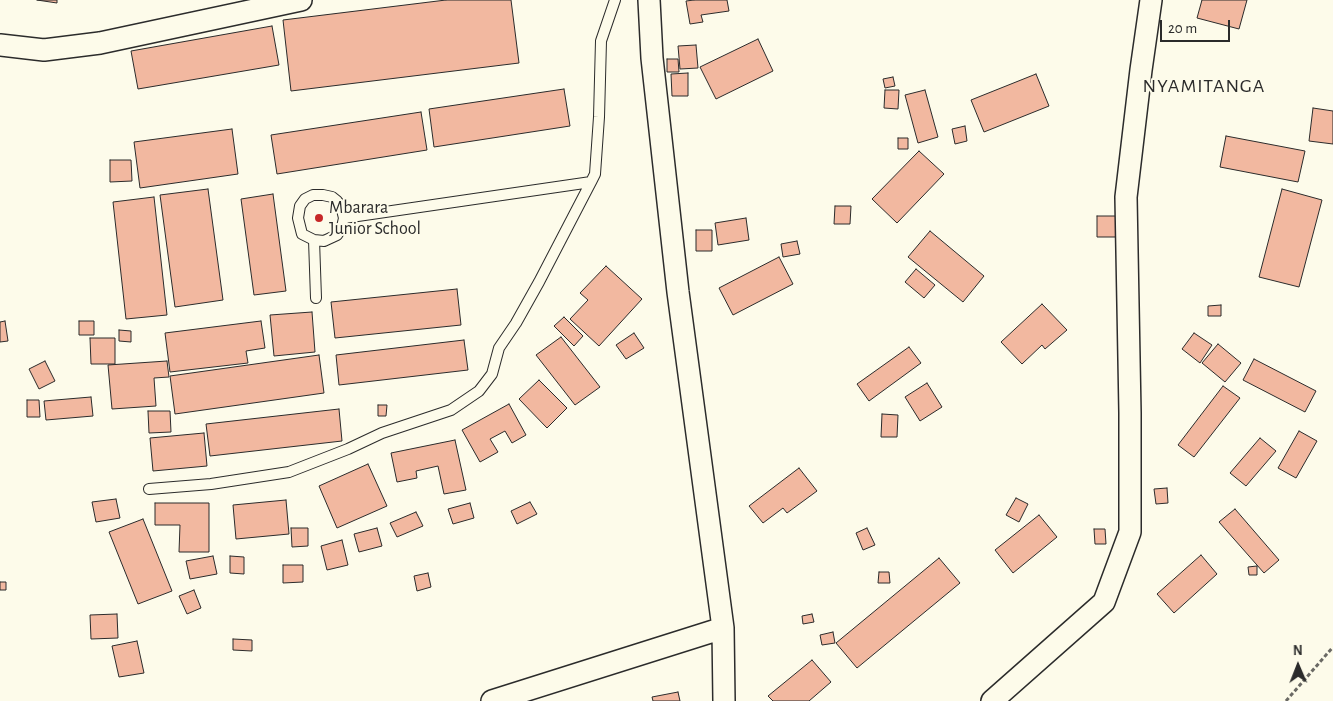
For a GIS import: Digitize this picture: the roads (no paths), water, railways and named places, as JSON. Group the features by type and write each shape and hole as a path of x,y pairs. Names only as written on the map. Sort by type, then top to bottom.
{"street":[{"path":"0,45 44,50 100,43 301,0"},
{"path":"649,0 652,58 678,292 723,628 724,701"},
{"path":"992,701 1104,602 1130,532 1130,403 1126,197 1151,0"},
{"path":"492,701 723,628"}],"lane":[{"path":"149,489 211,484 289,472 348,449 382,432 451,410 479,391 492,374 499,348 516,323 595,174 601,41 615,0"},
{"path":"344,218 591,182"},
{"path":"313,195 332,197 341,206 344,218 342,227 337,235 324,241 314,240 302,234 298,223 298,211 305,199 313,195"},
{"path":"314,240 316,298"}],"place":[{"name":"Mbarara Junior School","path":"319,218"}],"district":[{"name":"NYAMITANGA","path":"1204,86"}]}
